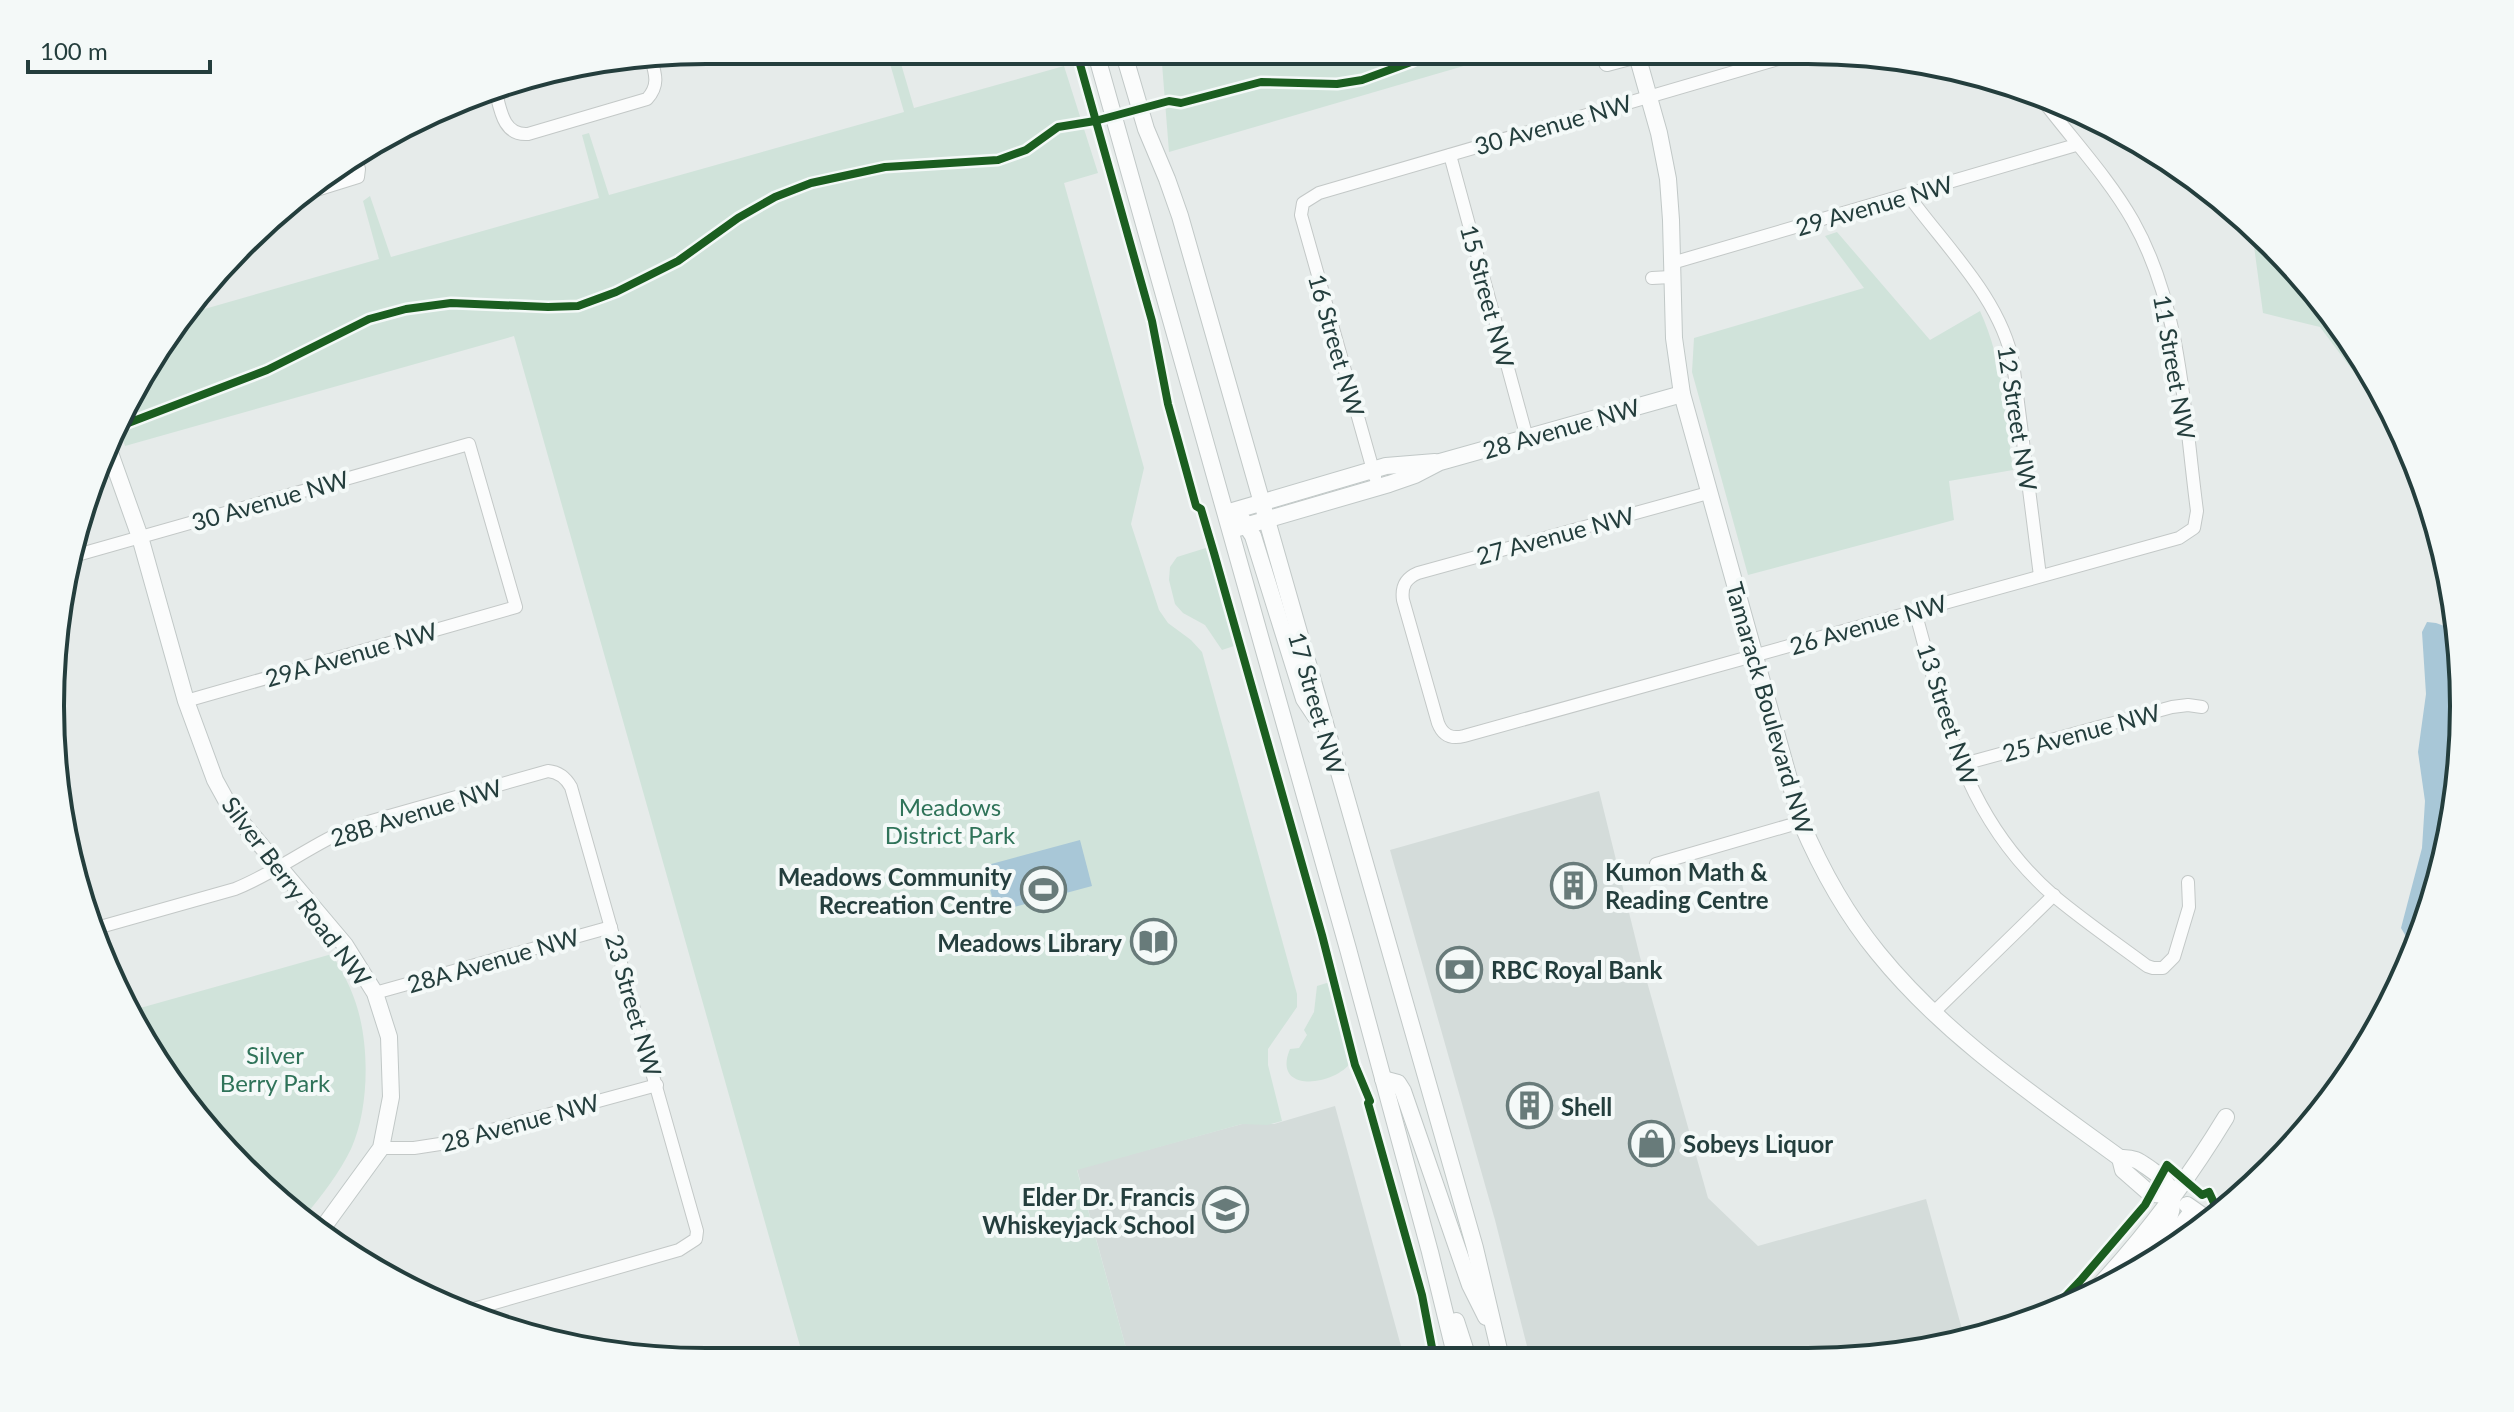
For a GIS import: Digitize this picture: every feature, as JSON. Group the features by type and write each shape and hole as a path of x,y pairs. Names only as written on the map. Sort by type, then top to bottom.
{"main road":[{"name":"17 Street NW","path":"1099,64 1383,1079 1454,1348"},
{"name":"17 Street NW","path":"1127,64 1146,129 1180,216 1475,1248 1499,1348"},
{"name":"Tamarack Boulevard NW","path":"1640,64 1668,179 1674,338 1682,394 1801,822 1822,867 1858,926 1891,970 1933,1013 2001,1069 2120,1158 2123,1170 2151,1194 2172,1195 2200,1214"},
{"name":"28 Avenue NW","path":"1248,525 1378,488 1440,462 1682,394"},
{"name":"Silver Berry Road NW","path":"113,461 140,537 186,701 215,780 226,801 329,925 375,993 389,1037 391,1097 381,1148 326,1223"},
{"name":"28 Avenue NW","path":"1228,522 1261,502 1373,469 1440,462"},
{"path":"1228,522 1237,516 1248,525 1304,699 1325,730"},
{"path":"1383,1079 1395,1081 1403,1091 1470,1285 1498,1340"},
{"path":"2112,1271 2203,1155 2226,1117"},
{"path":"2144,1253 2165,1227 2173,1207 2172,1195"},
{"path":"2177,1231 2193,1210"},
{"path":"1435,1272 1465,1348"}],"street":[{"name":"30 Avenue NW","path":"1303,203 1319,193 1762,64"},
{"path":"498,99 506,125 512,132 528,134 642,101 653,92 656,78 653,66"},
{"name":"11 Street NW","path":"2051,112 2132,219 2162,286 2172,326 2184,407 2197,511 2194,528"},
{"name":"29 Avenue NW","path":"1671,270 2076,145"},
{"name":"15 Street NW","path":"1450,155 1527,438"},
{"path":"331,186 358,177 358,166"},
{"name":"12 Street NW","path":"1908,195 1991,305 2004,332 2013,363 2040,576"},
{"name":"16 Street NW","path":"1303,203 1301,215 1378,488"},
{"path":"1652,278 1671,270"},
{"name":"30 Avenue NW","path":"83,553 469,444 516,607"},
{"name":"27 Avenue NW","path":"1448,736 1440,730 1403,600 1405,582 1418,573 1708,493"},
{"name":"26 Avenue NW","path":"1448,736 1464,736 2179,538 2194,528"},
{"name":"29A Avenue NW","path":"186,701 516,607"},
{"name":"13 Street NW","path":"1915,611 1960,765 1979,804 2017,857 2054,895 2147,966 2163,968 2174,957 2189,907 2188,882"},
{"name":"25 Avenue NW","path":"1960,765 2172,707 2202,707"},
{"name":"28B Avenue NW","path":"103,926 235,889 257,880 332,835 361,824 548,771 562,775"},
{"name":"23 Street NW","path":"481,1307 679,1250 696,1239 697,1231 657,1085 571,787 562,775"},
{"path":"1656,864 1801,822"},
{"path":"1933,1013 2054,895"},
{"name":"28A Avenue NW","path":"375,993 611,927"},
{"name":"28 Avenue NW","path":"381,1148 440,1144 657,1085"}],"shaded area":[{"path":"1599,791 1640,957 1708,1198 1758,1246 1926,1199 1962,1329 1892,1343 1850,1347 1527,1348 1495,1220 1390,850"},
{"name":"Elder Dr. Francis Whiskeyjack School","path":"1335,1106 1402,1348 1126,1348 1077,1169 1242,1124 1274,1124"}],"green space":[{"name":"Meadows District Park","path":"890,64 901,64 914,108 1064,66 1098,173 1064,183 1144,468 1131,524 1159,610 1168,623 1202,652 1297,994 1297,1007 1268,1049 1268,1065 1282,1121 1267,1125 1242,1124 1077,1170 1126,1348 801,1348 514,336 125,446 123,439 150,385 201,310 379,259 363,201 370,196 391,257 599,198 582,135 589,133 609,195 904,112"},
{"path":"1162,64 1470,64 1169,152"},
{"path":"1837,232 1930,340 1980,311 1999,369 2013,470 1949,481 1954,520 1748,575 1692,372 1694,338 1864,288 1825,236"},
{"path":"2254,244 2317,315 2365,387 2320,327 2263,313"},
{"path":"1209,547 1237,645 1222,650 1205,625 1183,613 1175,604 1169,580 1170,567 1177,557"},
{"name":"Silver Berry Park","path":"332,954 350,987 359,1015 365,1053 365,1094 351,1149 309,1210 252,1160 223,1129 172,1063 140,1008"},
{"path":"1330,982 1351,1062 1343,1070 1320,1080 1297,1079 1289,1073 1287,1063 1290,1049 1299,1048 1307,1035 1304,1030 1314,1012 1317,986"}],"water":[{"path":"2427,622 2445,626 2449,664 2449,748 2438,831 2407,937 2401,928 2422,848 2425,801 2418,752 2426,694 2422,632"},
{"path":"1080,840 1092,886 996,912 984,866"}],"cycle path":[{"path":"1080,64 1152,321 1168,404 1196,506 1201,509 1214,553 1322,935 1355,1065 1370,1101 1368,1103 1422,1295 1432,1348"},
{"path":"130,422 267,370 369,319 406,309 451,303 578,306 616,292 678,261 738,218 775,197 811,183 885,167 998,160 1026,150 1058,127 1095,121 1169,101 1181,103 1261,82 1337,84 1362,80 1406,64"},
{"path":"2069,1292 2145,1205 2167,1165 2202,1195 2209,1192 2214,1203"}],"place":[{"name":"Kumon Math & Reading Centre","path":"1574,885"},
{"name":"Meadows Community Recreation Centre","path":"1043,890"},
{"name":"Meadows Library","path":"1153,942"},
{"name":"RBC Royal Bank","path":"1460,969"},
{"name":"Shell","path":"1530,1106"},
{"name":"Sobeys Liquor","path":"1652,1143"},
{"name":"Elder Dr. Francis Whiskeyjack School","path":"1226,1210"}]}
